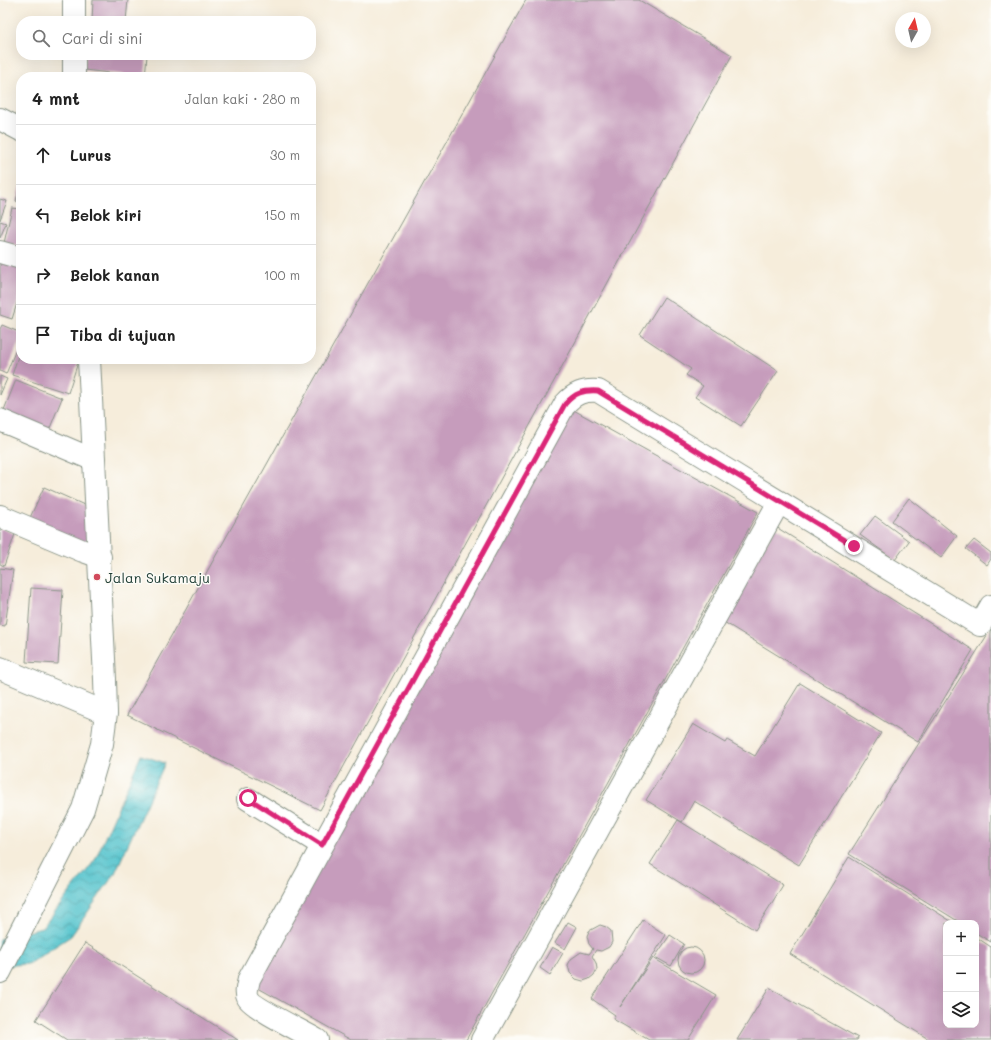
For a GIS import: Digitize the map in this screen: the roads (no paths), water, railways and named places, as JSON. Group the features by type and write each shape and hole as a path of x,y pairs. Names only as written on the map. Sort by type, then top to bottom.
{"street":[{"path":"74,0 74,16"},
{"path":"74,60 74,72"},
{"path":"0,119 16,127"},
{"path":"0,252 16,257"},
{"path":"0,972 83,810 102,744 106,713 97,488 94,460 89,364"},
{"path":"317,1040 257,1006 248,999 246,993 249,979 565,404 574,395 586,390 598,391 980,625 991,606"},
{"path":"0,420 94,460"},
{"path":"482,1040 779,502"},
{"path":"0,516 100,557"},
{"path":"0,668 106,713"},
{"path":"248,798 322,845"}],"water":[{"path":"141,755 165,763 115,873 71,936 28,964 0,966 0,939 42,928 95,860"}],"place":[{"name":"Jalan Sukamaju","path":"97,577"}]}
